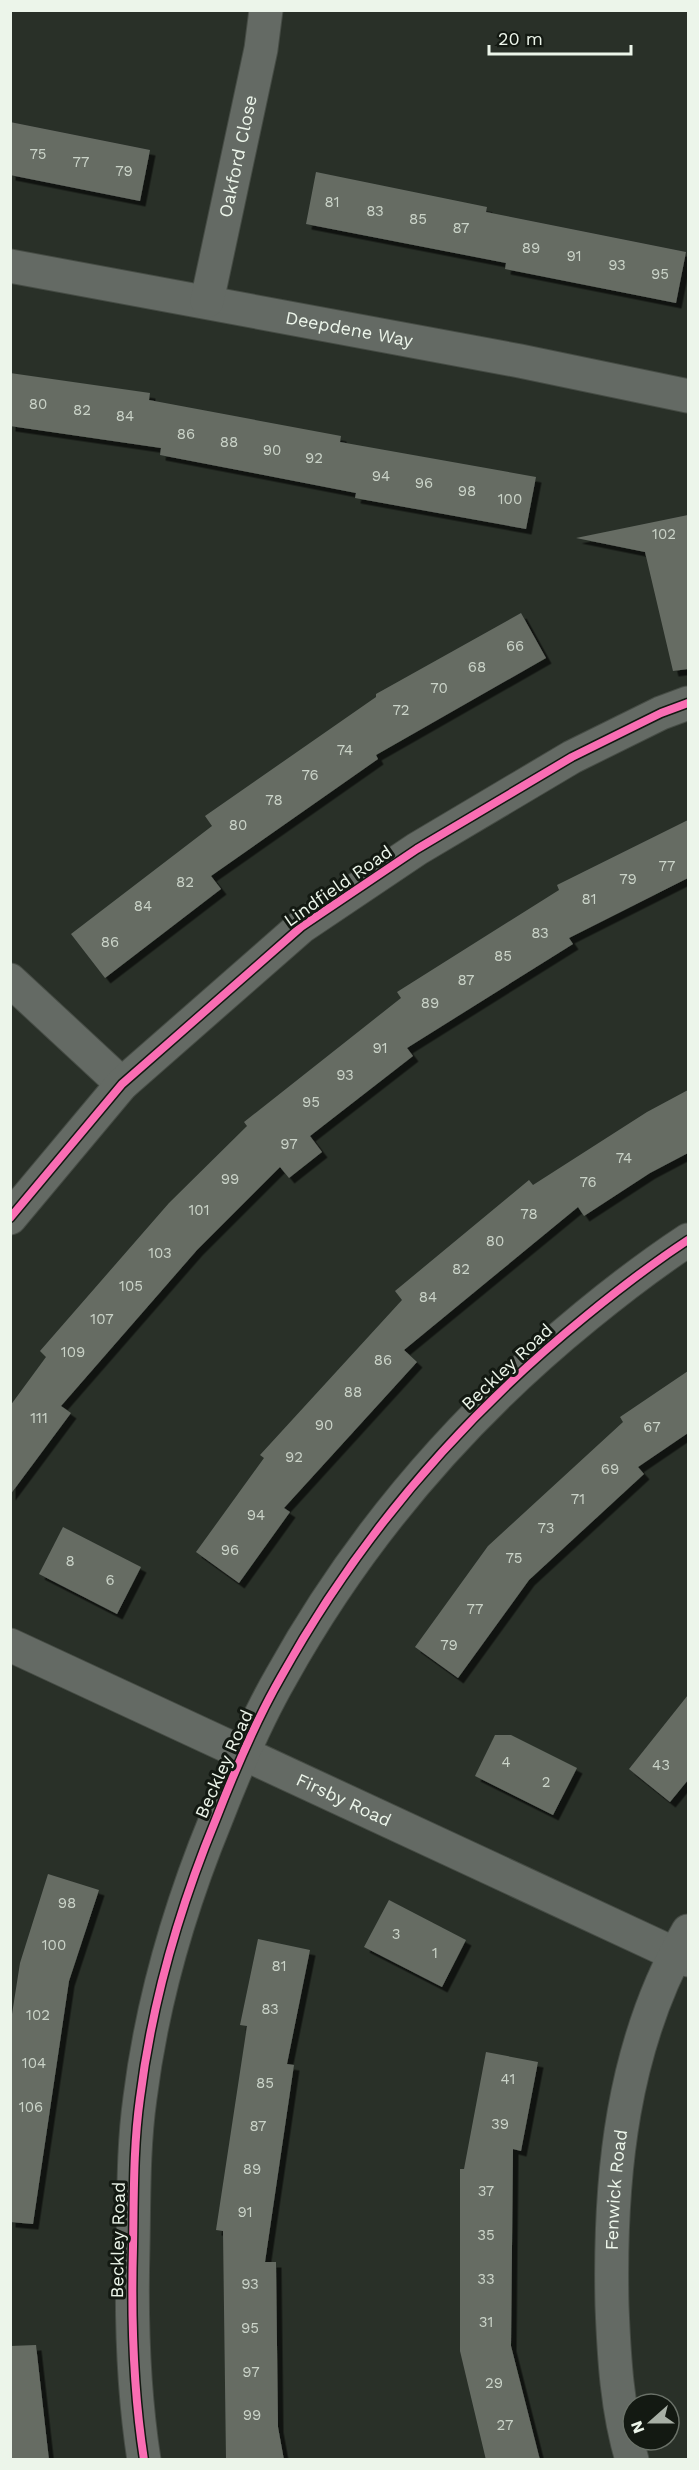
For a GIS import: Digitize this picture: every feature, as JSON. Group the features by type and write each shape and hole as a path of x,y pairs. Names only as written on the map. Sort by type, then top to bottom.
{"street":[{"name":"Oakford Close","path":"207,301 261,49 266,10"},
{"name":"Deepdene Way","path":"10,266 520,361 688,396"},
{"name":"Lindfield Road","path":"10,1218 122,1084 301,927 407,855 572,757 661,713 688,703"},
{"path":"10,980 122,1084"},
{"name":"Beckley Road","path":"144,2460 134,2359 132,2282 134,2154 140,2098 156,2006 177,1921 242,1754 280,1677 342,1576 388,1515 431,1464 523,1368 623,1287 688,1240"},
{"name":"Firsby Road","path":"10,1645 242,1754 684,1948"},
{"name":"Fenwick Road","path":"632,2460 614,2362 611,2266 613,2181 630,2079 645,2025 684,1948"}],"building":[{"path":"10,122 150,150 140,201 10,175"},
{"path":"316,172 487,207 486,212 686,252 676,303 505,269 506,263 306,224"},
{"path":"10,373 150,393 149,400 341,436 340,442 536,477 526,529 355,498 356,493 160,455 161,448 10,426"},
{"path":"688,515 688,669 673,671 645,552 576,538"},
{"path":"521,613 546,658 376,755 378,759 211,876 221,889 105,978 71,934 212,826 205,816 376,697 376,694"},
{"path":"688,820 688,878 569,938 573,944 407,1048 413,1056 310,1136 322,1152 289,1178 280,1167 197,1250 61,1406 71,1413 10,1495 10,1406 46,1357 40,1351 169,1203 247,1126 244,1122 401,998 397,992 559,890 557,885"},
{"path":"688,1090 688,1153 650,1173 584,1216 578,1207 404,1350 417,1362 284,1508 290,1512 239,1583 196,1552 264,1458 260,1455 402,1300 395,1291 529,1180 533,1185 647,1112"},
{"path":"688,1371 688,1433 638,1467 644,1474 529,1580 458,1678 415,1647 488,1546 623,1422 620,1417"},
{"path":"63,1527 141,1567 117,1614 39,1574"},
{"path":"688,1695 688,1780 670,1802 629,1769"},
{"path":"495,1735 511,1735 577,1768 553,1815 475,1776"},
{"path":"48,1874 99,1890 69,1981 33,2224 10,2222 10,2027 20,1963"},
{"path":"389,1900 466,1940 442,1987 364,1947"},
{"path":"258,1939 310,1950 287,2064 294,2065 265,2262 276,2262 278,2427 284,2460 226,2460 223,2231 216,2230 247,2026 240,2025"},
{"path":"486,2052 538,2062 521,2151 513,2149 511,2346 540,2460 486,2460 460,2351 460,2169 464,2169"},
{"path":"36,2345 49,2460 10,2460 10,2346"}],"cycle path":[{"path":"10,1218 122,1084 301,927 417,849 572,757 661,713 688,703"},
{"path":"144,2460 135,2380 132,2300 136,2135 145,2062 160,1991 190,1887 246,1747 272,1694 311,1626 344,1576 416,1482 497,1395 541,1355 624,1286 688,1240"}]}
